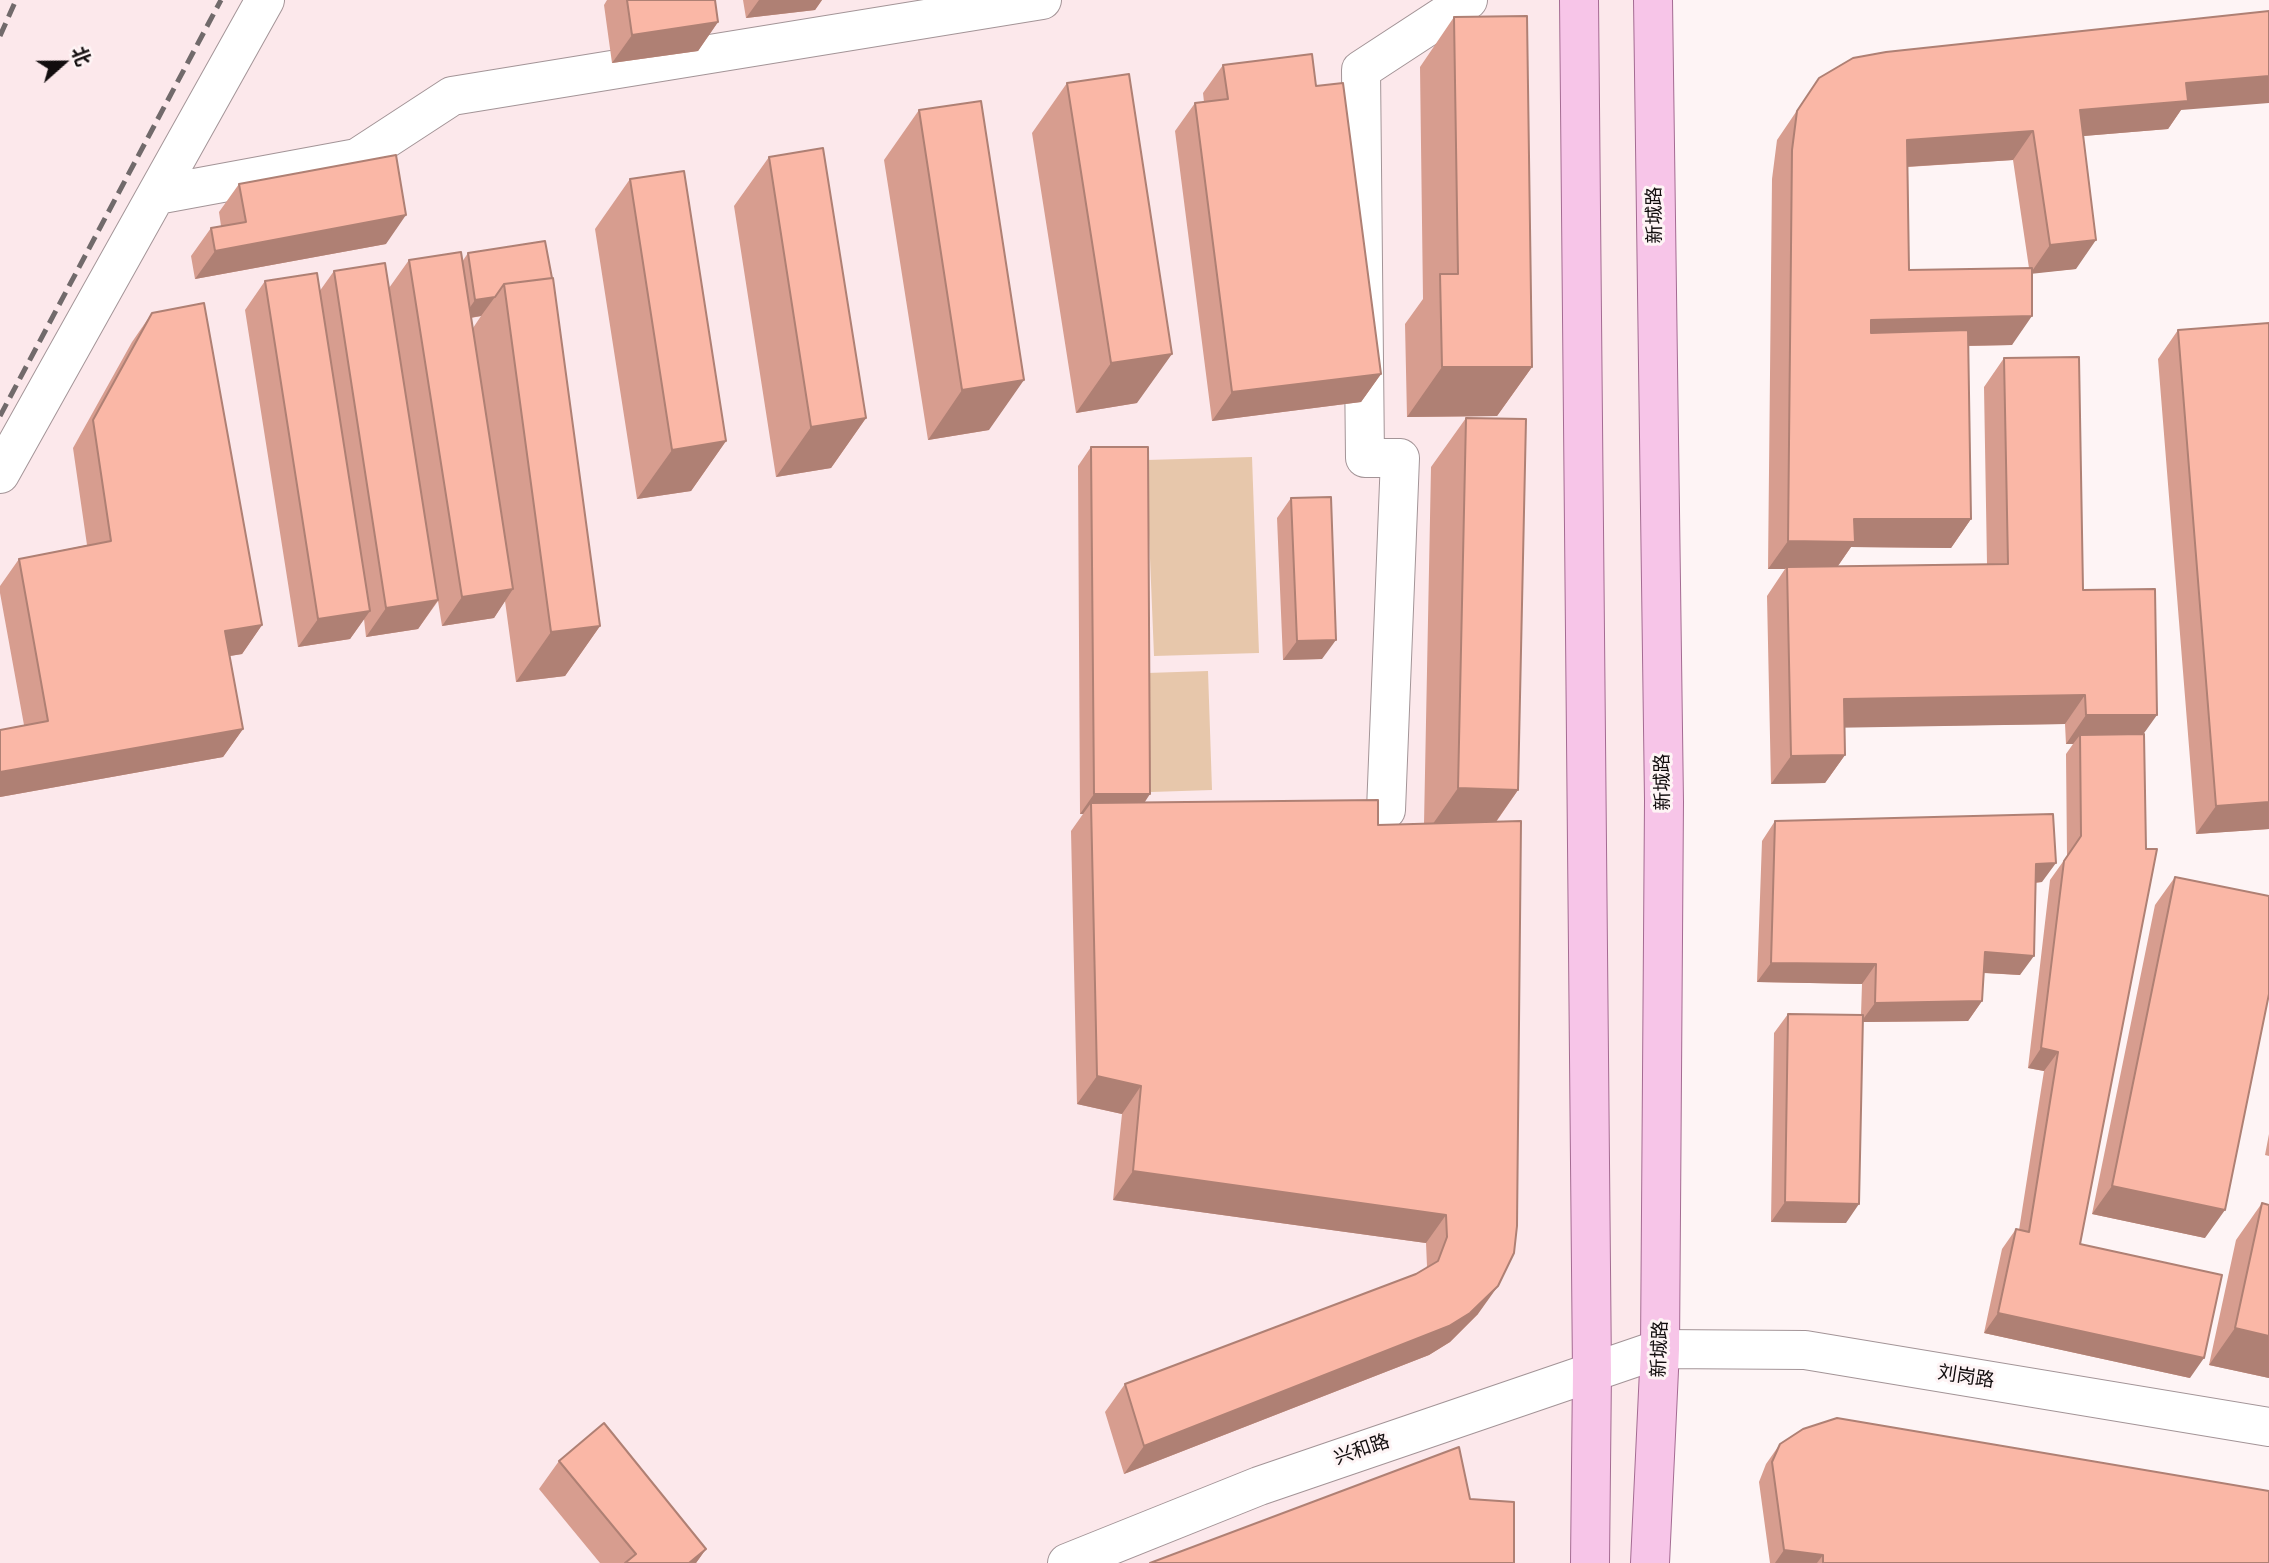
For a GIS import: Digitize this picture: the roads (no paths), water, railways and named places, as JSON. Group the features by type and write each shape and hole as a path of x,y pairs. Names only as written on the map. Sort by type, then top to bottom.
{"main road":[{"path":"1579,0 1592,1371 1590,1563"},
{"name":"新城路","path":"1650,1563 1660,1349 1664,801 1653,0"}],"street":[{"path":"0,474 265,0"},
{"path":"156,195 357,158 452,96 952,8 1042,0"},
{"path":"1386,810 1400,458 1365,458 1361,70 1468,0"},
{"name":"兴和路","path":"1067,1563 1259,1486 1660,1349"},
{"name":"刘岗路","path":"1660,1349 1805,1350 2269,1427"}],"railway":[{"path":"0,36 16,0"},
{"path":"0,416 221,0"}]}
